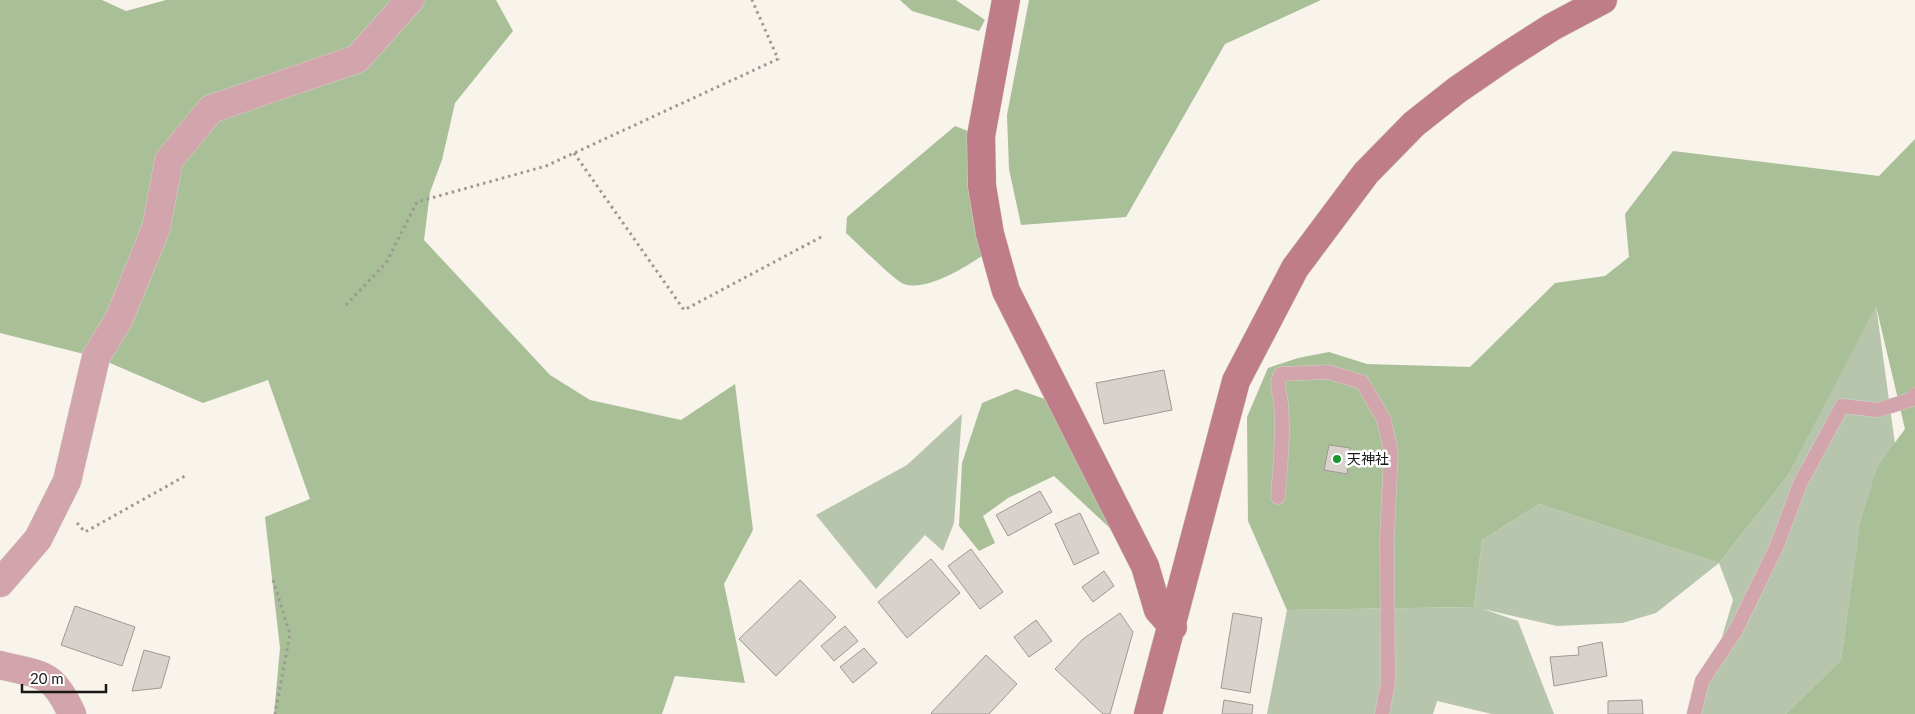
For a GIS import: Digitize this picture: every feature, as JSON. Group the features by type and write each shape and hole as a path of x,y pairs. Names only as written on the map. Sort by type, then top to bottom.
{"street":[{"path":"0,583 38,539 67,480 96,357 119,319 156,228 169,160 211,109 357,59 410,0"},
{"path":"1006,0 981,136 982,186 990,234 1006,291 1145,566 1158,610 1173,627"},
{"path":"1148,714 1173,627 1236,381 1295,268 1366,173 1414,124 1456,90 1505,57 1552,27 1603,0"},
{"path":"0,665 47,677 61,691 72,714"}],"lane":[{"path":"1278,497 1282,439 1281,404 1277,381 1281,374 1328,372 1362,382 1384,420 1391,452 1387,538 1388,683 1382,714"},
{"path":"1694,714 1702,681 1736,630 1776,548 1800,484 1842,406 1878,410 1913,399 1915,395"}],"path":[{"path":"346,305 386,263 416,202 546,166 778,60 752,0"},
{"path":"574,153 684,310 823,236"},
{"path":"56,501 85,532 185,476"},
{"path":"273,580 290,634 275,714"}],"green space":[{"path":"0,0 102,0 126,11 166,0 496,0 513,31 455,103 442,160 430,192 424,240 550,375 590,400 681,420 735,384 753,530 724,584 745,683 675,676 662,714 274,714 280,648 265,517 310,499 268,380 203,403 96,357 0,333"},
{"path":"900,0 956,0 985,20 979,31 912,11"},
{"path":"1029,0 1321,0 1225,44 1126,217 1021,225 1009,169 1007,115"},
{"path":"955,126 981,136 985,254 958,271 935,281 913,286 904,284 884,269 846,233 847,217"},
{"path":"1915,139 1915,714 1786,714 1841,660 1860,525 1877,467 1905,429 1876,306 1789,474 1719,563 1539,504 1482,540 1474,607 1287,610 1248,521 1247,417 1268,368 1298,358 1329,352 1367,364 1470,367 1555,283 1605,276 1629,257 1625,214 1673,151 1879,176"},
{"path":"1876,305 1895,444 1877,467 1858,541 1841,660 1786,714 1699,714 1733,600 1719,563 1789,474"},
{"path":"1016,389 1045,399 1113,531 1054,476 1008,498 983,516 995,543 979,551 959,526 962,463 982,403"},
{"path":"962,414 954,523 943,551 925,535 876,589 816,515 907,465"},
{"path":"1539,504 1719,563 1656,613 1622,623 1557,626 1483,609 1518,621 1554,714 1492,714 1437,701 1433,714 1267,714 1287,610 1474,607 1482,540"}],"building":[{"path":"1164,370 1172,410 1104,424 1096,383"},
{"name":"天神社","path":"1329,445 1350,448 1347,474 1324,470"},
{"path":"1040,491 1052,512 1008,536 996,515"},
{"path":"1080,513 1099,553 1074,565 1055,524"},
{"path":"971,549 1003,592 980,609 948,566"},
{"path":"931,559 960,593 907,638 878,602"},
{"path":"1104,571 1114,586 1093,602 1082,587"},
{"path":"800,580 836,617 776,676 739,639"},
{"path":"75,606 135,627 122,666 61,645"},
{"path":"1120,613 1133,632 1110,714 1103,714 1055,669 1083,639"},
{"path":"1233,613 1262,618 1250,693 1221,688"},
{"path":"1036,620 1052,641 1029,657 1014,637"},
{"path":"845,626 858,641 834,661 821,646"},
{"path":"1602,642 1607,676 1554,686 1550,657 1579,655 1578,647"},
{"path":"864,648 877,663 853,683 840,667"},
{"path":"144,650 170,657 161,688 132,691"},
{"path":"986,655 1017,684 989,714 932,714 931,713"},
{"path":"1224,700 1253,705 1252,714 1222,714"},
{"path":"1642,700 1643,714 1608,714 1608,701"}],"place":[{"name":"天神社","path":"1337,459"}]}
